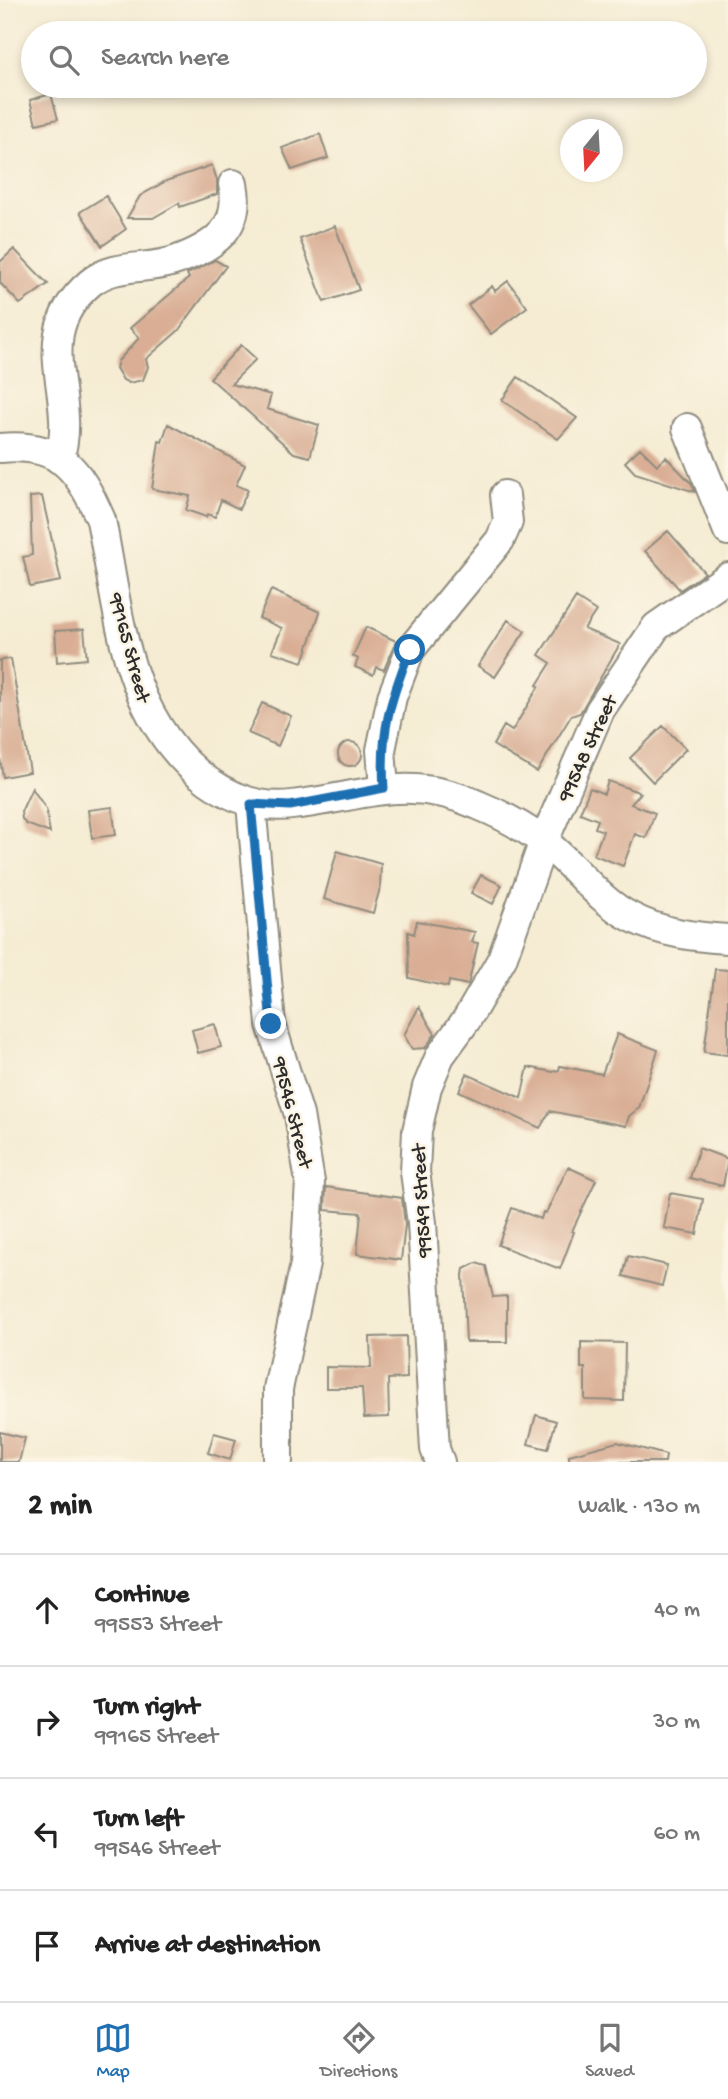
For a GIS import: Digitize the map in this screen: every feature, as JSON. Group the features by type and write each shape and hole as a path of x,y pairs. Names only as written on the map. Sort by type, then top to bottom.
{"street":[{"path":"59,459 65,425 56,344 58,329 70,307 91,282 108,271 176,260 220,239 237,204 233,184"},
{"path":"687,428 728,531"},
{"name":"99165 Street","path":"0,448 27,445 42,448 59,459 90,494 101,520 131,664 141,697 157,730 193,770 219,789 251,804 290,806 384,788 447,794 476,804 544,841 612,905 632,917 693,937 728,939"},
{"path":"384,788 381,750 392,697 410,650 500,540 508,522 505,495"},
{"name":"99548 Street","path":"544,841 600,710 625,670 656,627 728,577"},
{"name":"99546 Street","path":"251,804 271,1024 299,1115 310,1182 305,1264 278,1389 278,1462"},
{"name":"99549 Street","path":"440,1462 435,1449 422,1223 415,1172 417,1131 427,1087 440,1056 467,1019 502,959 544,841"}],"building":[{"path":"52,98 58,119 36,124 30,100"},
{"path":"320,134 328,158 292,170 282,148"},
{"path":"212,165 217,180 217,194 180,207 179,203 153,218 127,218 140,196 166,181"},
{"path":"106,196 126,229 102,246 80,212"},
{"path":"335,226 359,290 324,302 300,239"},
{"path":"14,249 48,284 20,304 0,283 0,262"},
{"path":"215,260 226,266 178,331 146,359 148,367 143,380 129,383 123,380 116,368 118,361 139,338 130,328 189,278 187,274"},
{"path":"508,281 527,307 491,334 468,305 492,286 495,291"},
{"path":"241,345 256,359 231,384 271,395 267,409 319,425 310,457 294,453 210,378"},
{"path":"518,377 577,418 558,439 502,400"},
{"path":"168,424 245,465 236,485 248,490 239,509 221,500 215,517 207,514 206,517 186,510 190,496 152,489 159,441 162,442"},
{"path":"640,448 657,465 666,457 692,484 695,492 635,473 625,462"},
{"path":"42,496 61,581 30,587 23,557 32,555 30,497"},
{"path":"668,531 705,573 680,590 645,551"},
{"path":"271,590 320,612 303,662 272,652 282,628 259,618"},
{"path":"576,598 596,611 584,629 620,644 580,713 571,716 537,772 493,745 504,726 512,731 539,686 537,685 551,663 539,655"},
{"path":"508,620 525,631 495,677 478,666"},
{"path":"366,627 396,641 384,670 376,667 373,675 355,667 358,659 353,656"},
{"path":"84,629 87,659 57,662 55,631"},
{"path":"11,659 30,772 3,777 0,759 0,660"},
{"path":"262,703 291,716 278,746 248,733"},
{"path":"663,726 686,749 653,782 630,758"},
{"path":"350,742 359,745 362,754 359,763 350,766 341,763 338,754 341,745"},
{"path":"608,781 641,793 631,804 655,813 646,838 635,834 623,866 594,855 603,831 595,828 598,820 580,813 590,788 604,794"},
{"path":"32,788 46,809 50,833 26,824 22,819 21,812"},
{"path":"112,807 116,835 92,838 88,810"},
{"path":"337,851 381,864 380,888 373,913 324,899"},
{"path":"481,875 502,885 493,904 471,893"},
{"path":"417,921 475,932 472,942 478,943 468,985 449,981 448,987 409,978 408,932 414,934"},
{"path":"715,969 728,970 728,1055 704,1052"},
{"path":"419,1007 435,1034 425,1048 412,1049 404,1035"},
{"path":"215,1024 221,1047 198,1053 192,1030"},
{"path":"617,1034 658,1050 639,1108 629,1116 626,1126 550,1111 540,1128 459,1091 467,1074 521,1098 528,1067 553,1072 559,1070 560,1066 602,1074"},
{"path":"699,1148 728,1159 723,1186 690,1178"},
{"path":"568,1167 596,1180 572,1231 574,1232 560,1269 498,1245 512,1208 541,1219"},
{"path":"326,1187 402,1198 405,1225 401,1260 357,1254 361,1213 325,1210"},
{"path":"670,1193 703,1199 697,1234 664,1228"},
{"path":"628,1256 667,1265 662,1286 623,1276"},
{"path":"476,1263 486,1266 493,1297 507,1296 507,1342 466,1342 463,1275 464,1269"},
{"path":"406,1336 407,1378 388,1379 389,1417 364,1418 362,1388 326,1388 326,1367 371,1368 370,1337"},
{"path":"581,1342 625,1343 624,1401 585,1400 585,1368 581,1368"},
{"path":"536,1415 556,1421 548,1449 528,1444"},
{"path":"0,1432 25,1438 19,1462 0,1462"},
{"path":"214,1433 236,1439 230,1460 208,1453"},
{"path":"617,1442 666,1455 665,1462 569,1462 569,1455"}],"route":[{"path":"271,1024 263,960 251,804 290,806 384,788 381,750 392,697 410,650"}]}
